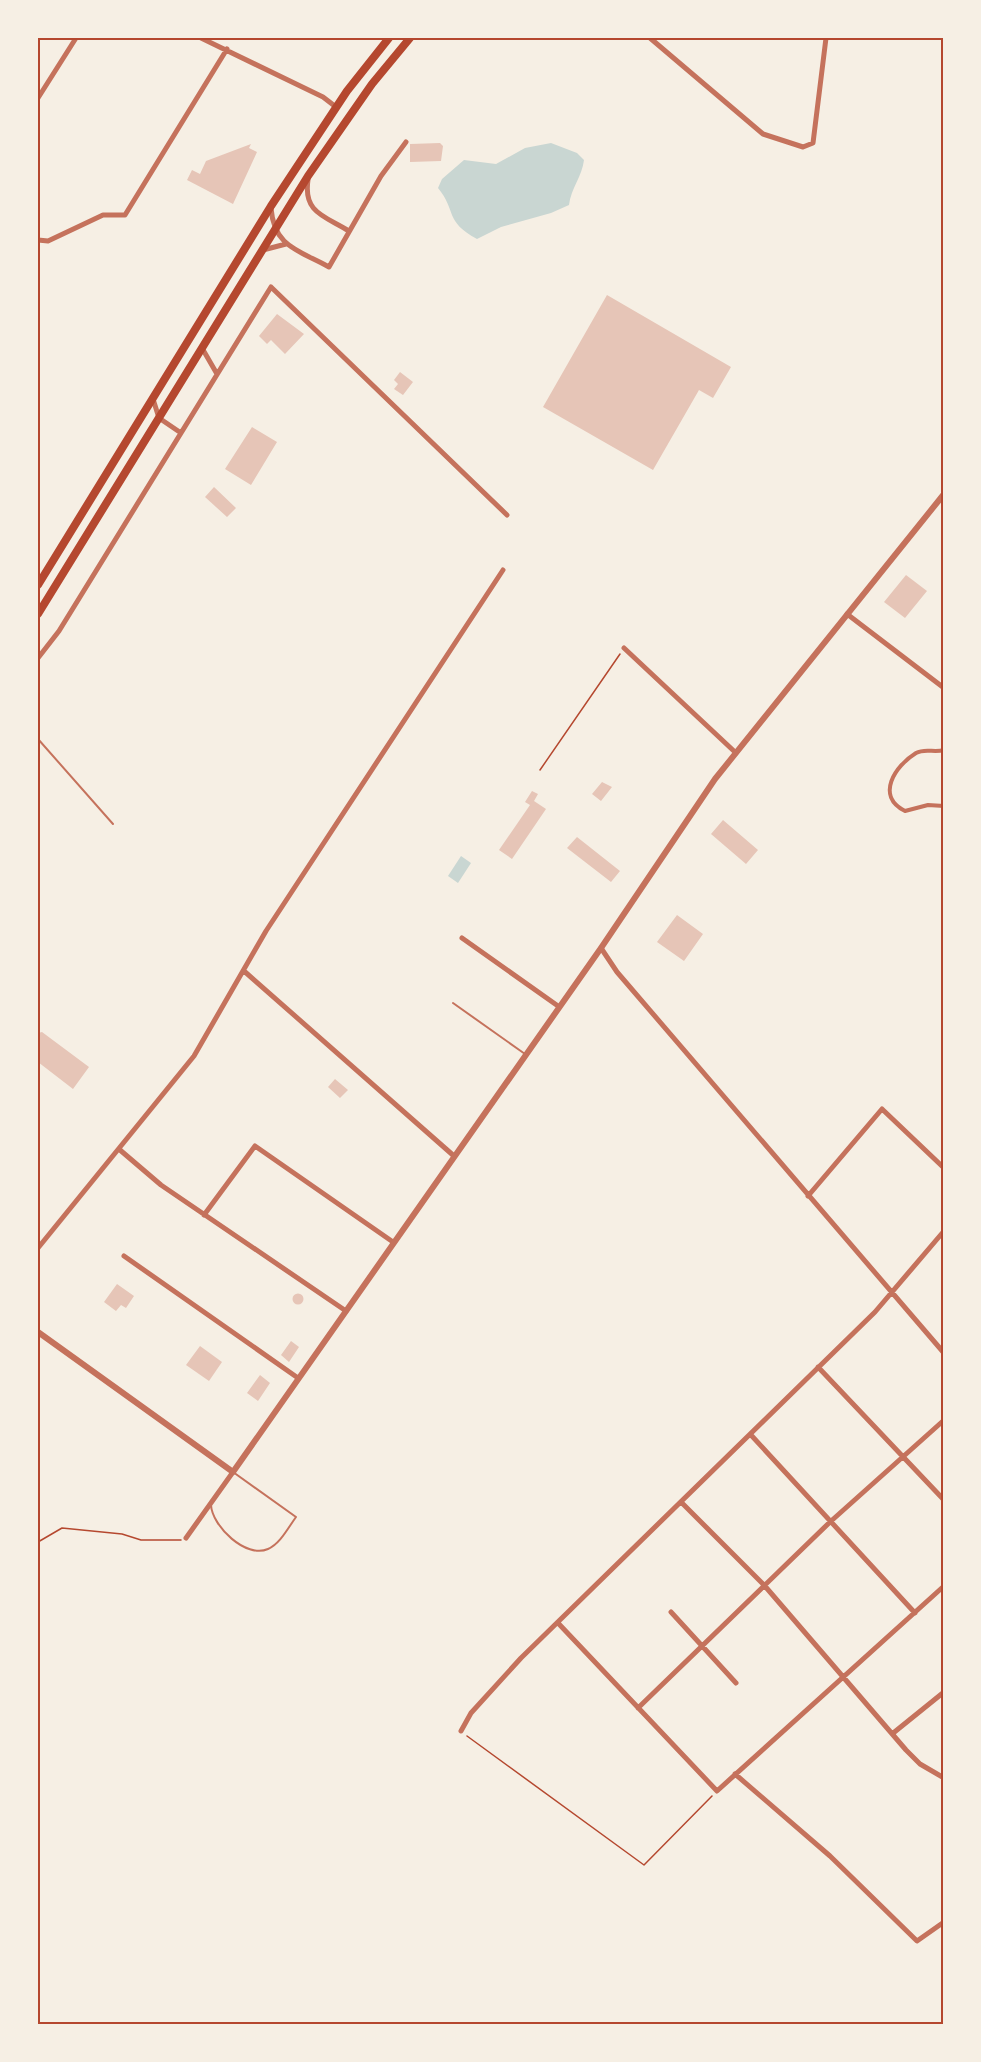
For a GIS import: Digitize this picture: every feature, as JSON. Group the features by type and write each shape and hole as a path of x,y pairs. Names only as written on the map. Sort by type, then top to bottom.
{"main road":[{"path":"38,585 271,206 336,107 389,38"},
{"path":"38,614 308,176 372,84 410,38"}],"street":[{"path":"38,98 76,38"},
{"path":"201,38 322,97 336,107"},
{"path":"650,38 763,134 803,147 813,143 826,38"},
{"path":"38,240 48,241 103,215 124,215 226,49"},
{"path":"271,206 274,230 287,244 329,267 386,167 406,142"},
{"path":"308,176 307,198 311,207 349,231"},
{"path":"261,250 287,244"},
{"path":"38,658 58,631 272,287 507,515"},
{"path":"202,348 217,374"},
{"path":"153,399 159,418 181,433"},
{"path":"186,1538 736,753 942,498"},
{"path":"38,1248 120,1150 194,1056 267,932 502,570"},
{"path":"848,614 944,688"},
{"path":"624,648 736,753"},
{"path":"944,750 925,750 916,753 891,779 889,793 895,804 905,811 928,805 944,806"},
{"path":"462,939 558,1006"},
{"path":"601,948 617,972 944,1353"},
{"path":"244,971 454,1156"},
{"path":"808,1196 882,1109 944,1168"},
{"path":"204,1215 255,1146 393,1242"},
{"path":"120,1150 161,1185 346,1311"},
{"path":"461,1731 471,1713 521,1658 751,1435 891,1293 944,1231"},
{"path":"124,1256 298,1378"},
{"path":"38,1332 233,1472"},
{"path":"818,1367 944,1500"},
{"path":"638,1708 830,1522 943,1421"},
{"path":"751,1435 915,1613"},
{"path":"681,1502 764,1585 920,1764 944,1778"},
{"path":"558,1623 717,1791 846,1677 944,1586"},
{"path":"671,1612 736,1683"},
{"path":"892,1734 944,1692"},
{"path":"735,1774 830,1856 917,1941 944,1922"}],"lane":[{"path":"38,740 113,824"},
{"path":"453,1003 525,1054"},
{"path":"211,1502 212,1515 219,1527 254,1551 271,1548 296,1517 233,1472"}],"path":[{"path":"540,770 624,648"},
{"path":"38,1542 62,1528 123,1534 141,1540 180,1541"},
{"path":"461,1731 644,1865 717,1791"}],"shaded area":[{"path":"551,143 577,153 584,160 569,205 551,213 501,227 477,239 460,227 438,188 442,179 464,160 496,164 525,148"},
{"path":"461,856 471,863 458,883 448,876"}],"building":[{"path":"440,143 443,146 441,161 410,162 410,144"},
{"path":"251,144 249,148 257,152 233,204 187,180 192,170 200,174 206,161"},
{"path":"607,295 731,367 713,398 699,390 653,470 543,407"},
{"path":"277,314 304,334 285,354 271,340 267,344 259,336"},
{"path":"400,372 413,382 403,395 394,389 398,384 394,380"},
{"path":"252,427 277,442 251,485 225,469"},
{"path":"214,487 236,508 227,517 205,497"},
{"path":"906,575 927,591 905,618 884,602"},
{"path":"602,782 612,787 601,801 592,794"},
{"path":"532,791 538,794 534,801 546,809 512,859 499,850 530,805 525,802"},
{"path":"723,820 758,850 746,864 711,834"},
{"path":"577,837 620,871 611,882 567,848"},
{"path":"677,915 703,934 684,961 657,942"},
{"path":"42,1032 89,1067 73,1089 38,1062 38,1033"},
{"path":"335,1079 348,1090 340,1098 328,1087"},
{"path":"117,1284 134,1296 126,1308 121,1305 116,1311 104,1302"},
{"path":"298,1294 302,1295 302,1303 298,1304 294,1303 293,1299 294,1295"},
{"path":"291,1341 299,1347 289,1362 281,1355"},
{"path":"200,1346 222,1362 209,1381 186,1365"},
{"path":"260,1375 270,1383 258,1401 247,1393"}]}
